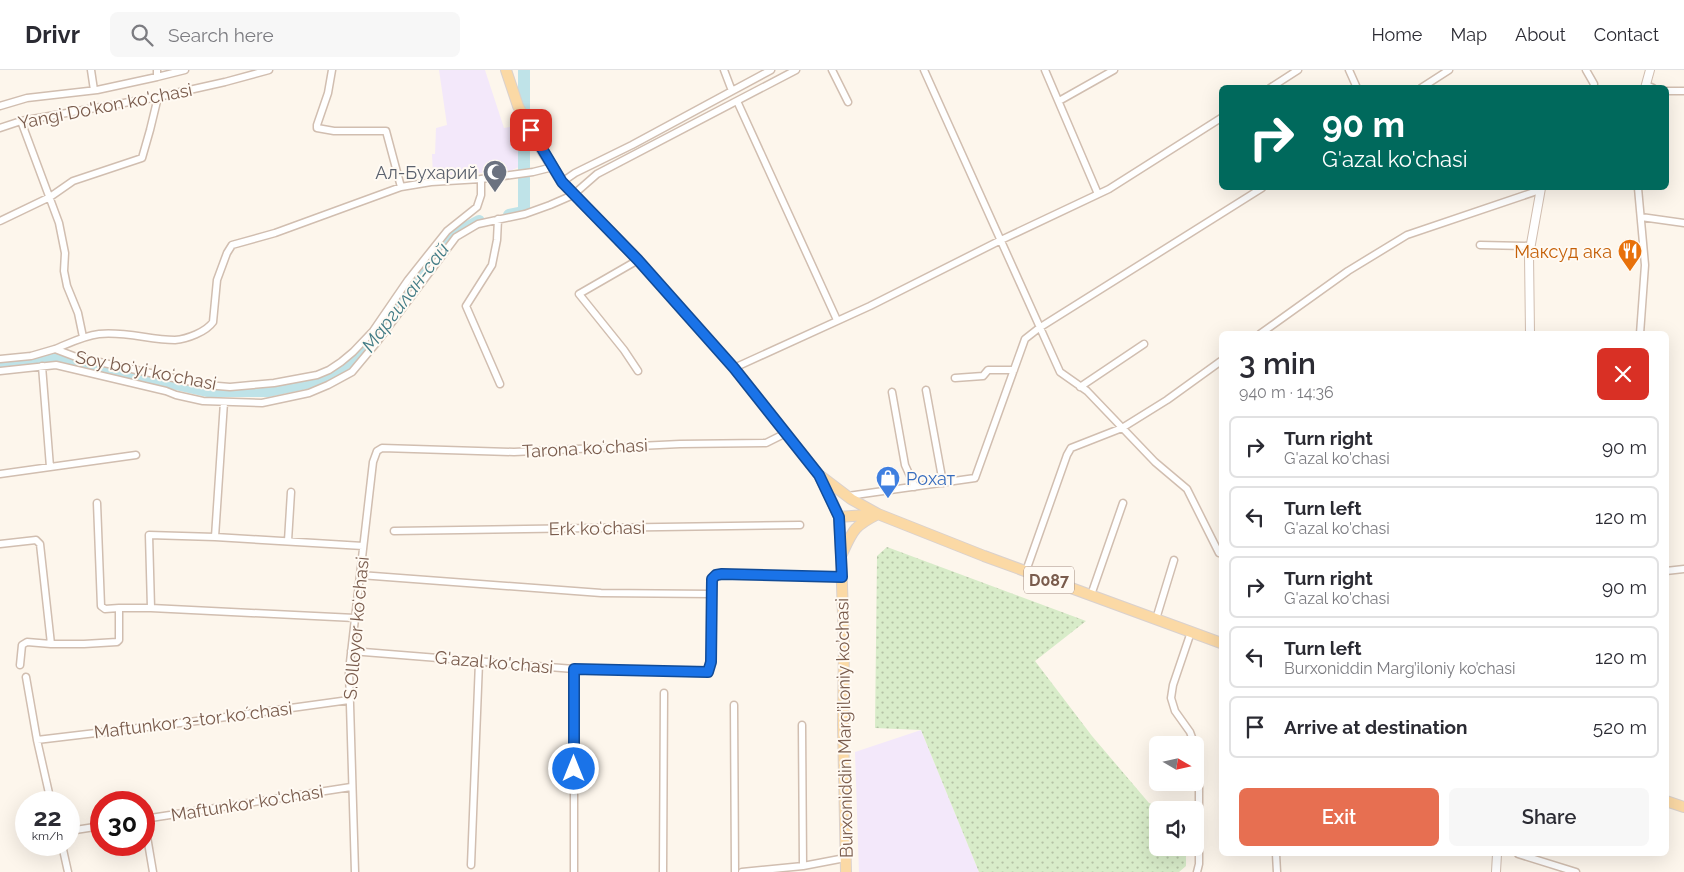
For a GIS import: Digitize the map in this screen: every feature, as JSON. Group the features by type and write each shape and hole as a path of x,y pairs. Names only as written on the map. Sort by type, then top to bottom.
{"main road":[{"name":"Burxoniddin Marg’iloniy ko’chasi","path":"506,70 518,106 562,182 638,260 734,368 819,475 839,517 844,644 846,872"},
{"name":"D087","path":"819,475 848,496 878,514 1219,642"},
{"name":"D087","path":"839,517 878,514"},
{"path":"841,554 852,531 862,522 878,514"},
{"path":"1669,802 1684,807"}],"street":[{"path":"91,70 94,90"},
{"path":"0,106 27,98 94,90 157,73 184,70"},
{"name":"Yangi Do'kon ko'chasi","path":"0,128 21,121 158,97 268,70"},
{"path":"332,70 328,93 317,128 334,131 386,131 401,187"},
{"path":"724,70 732,91"},
{"path":"562,182 575,173 771,70"},
{"name":"Soy boʻyi koʻchasi","path":"0,371 56,365 203,401 262,403 309,393 352,372 456,238 478,224 542,208 573,195 597,174 796,70"},
{"path":"832,70 848,102"},
{"path":"924,70 1060,372 1080,387 1154,462 1187,489 1219,553"},
{"path":"1045,70 1098,194"},
{"path":"1059,101 1114,70"},
{"path":"1275,85 1298,70"},
{"path":"1349,70 1356,85"},
{"path":"1426,85 1449,70"},
{"path":"1586,70 1594,85"},
{"path":"1648,85 1650,70"},
{"path":"1669,91 1684,91"},
{"path":"0,221 50,197 73,181 142,158 158,97"},
{"path":"737,101 837,320"},
{"path":"734,368 870,306 1001,240 1109,189 1219,119"},
{"path":"21,121 59,223 65,253 64,271 67,286 78,313 83,337"},
{"path":"55,349 83,337 99,334 121,334 174,340 183,339 195,334 212,322 217,280 226,252 232,245 275,233 401,187 417,183 516,175 553,167"},
{"name":"Soy boʻyi koʻchasi","path":"0,359 31,356 55,349 76,357 218,386 274,383 317,375 330,370 365,341 419,265 447,231 477,207 481,195 481,179"},
{"path":"848,496 944,483 976,476 1025,339 1039,328 1259,190"},
{"path":"1264,331 1348,271 1406,235 1537,190"},
{"path":"1530,331 1529,255 1540,190"},
{"path":"1638,190 1645,265 1640,331"},
{"path":"1641,217 1684,224"},
{"path":"498,219 497,240 492,265 466,306 500,384"},
{"path":"1480,245 1531,246"},
{"path":"638,260 579,294 624,350 638,371"},
{"path":"1080,387 1144,344"},
{"path":"1026,571 1071,448 1122,428 1167,400 1219,363"},
{"path":"42,366 50,467"},
{"path":"955,378 983,376 988,370 1014,370"},
{"path":"926,390 944,483"},
{"path":"892,392 905,465 915,487"},
{"path":"215,537 224,402"},
{"name":"Tarona koʻchasi","path":"382,448 514,452 680,444 766,443 786,433"},
{"name":"S.Olloyor koʻchasi","path":"355,872 349,671 373,462 377,451 382,448"},
{"path":"0,474 136,455"},
{"path":"288,541 291,492"},
{"path":"1091,595 1123,503"},
{"path":"97,504 101,606 105,609 151,608 355,618"},
{"name":"Erk koʻchasi","path":"394,531 800,524"},
{"path":"151,608 149,535 363,546"},
{"path":"0,544 36,540 40,544 52,644"},
{"path":"1156,619 1174,560"},
{"path":"1669,571 1684,569"},
{"path":"360,575 601,593 712,594"},
{"name":"G'azal ko'chasi","path":"351,651 574,669 708,672 711,662 712,579 716,575 842,577"},
{"path":"20,665 20,649 27,642 84,644 117,642 120,638 119,608"},
{"path":"1191,632 1173,685 1171,698 1175,711 1195,742 1199,761 1199,864 1197,872"},
{"path":"470,865 479,662"},
{"path":"574,669 574,872"},
{"path":"26,676 37,740 49,791"},
{"path":"663,872 664,693"},
{"name":"Maftunkor 3-tor koʼchasi","path":"37,740 197,721 349,700"},
{"path":"734,704 735,872"},
{"path":"802,725 803,866"},
{"name":"Maftunkor ko'chasi","path":"155,818 351,787"},
{"path":"64,856 68,872"},
{"path":"150,856 153,872"},
{"path":"1276,856 1277,872"},
{"path":"1496,872 1497,856"},
{"path":"1524,856 1576,872"},
{"path":"742,872 803,866 845,858"}],"shaded area":[{"path":"439,70 485,70 504,128 515,126 528,163 510,171 433,176 432,154 435,154 436,128 447,125"},
{"path":"921,730 979,872 859,872 855,752"}],"green space":[{"path":"887,547 1086,621 1035,661 1092,736 1149,803 1149,856 1186,856 1186,866 1179,872 979,872 921,730 875,728 877,556"}],"waterway":[{"name":"Маргилан-сай","path":"509,215 524,212 524,70"},
{"name":"Маргилан-сай","path":"0,364 59,358 207,391 269,391 312,382 357,360 453,235 479,221"}],"place":[{"name":"Ал-Бухарий","path":"495,193"},
{"name":"Максуд ака","path":"1630,272"},
{"name":"Рохат","path":"888,499"}],"route":[{"path":"531,130 562,182 573,195 638,260 734,368 819,475 839,517 842,577 722,574 716,575 712,579 711,662 708,672 574,669 574,769"}]}
